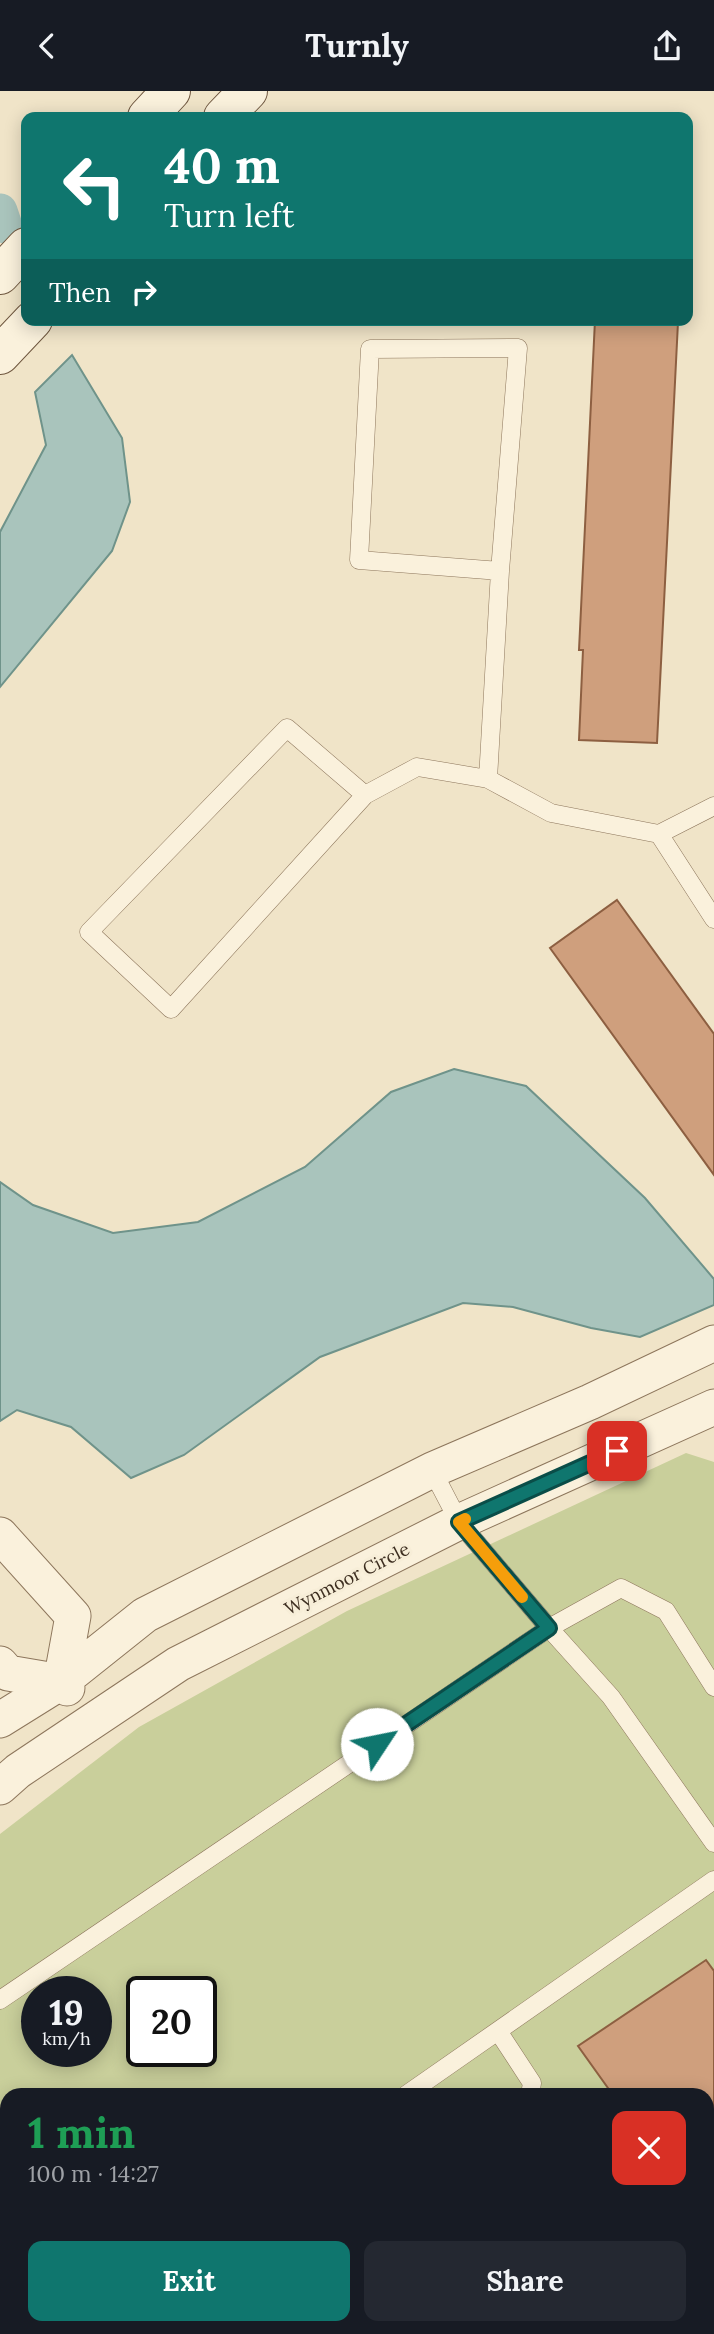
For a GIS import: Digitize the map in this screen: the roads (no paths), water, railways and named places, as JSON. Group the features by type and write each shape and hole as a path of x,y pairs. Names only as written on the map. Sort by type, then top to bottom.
{"main road":[{"path":"152,112 172,91"},
{"path":"228,112 248,91"},
{"path":"0,275 21,252"},
{"path":"0,355 27,326"}],"street":[{"path":"0,1720 61,1682 145,1615 432,1470 590,1402 714,1343"},
{"name":"Wynmoor Circle","path":"0,1787 18,1771 178,1664 459,1522 714,1407"},
{"path":"0,1535 74,1616 61,1682"},
{"path":"0,1664 8,1673 61,1682 97,1718"}],"lane":[{"path":"488,779 500,571 518,348 370,349 359,560 500,571"},
{"path":"365,795 287,728 89,932 171,1009 365,795 417,768 488,779 551,813 659,834 714,806"},
{"path":"659,834 714,919"},
{"path":"432,1470 459,1522 611,1697 714,1843"},
{"path":"0,2000 549,1628 621,1588 666,1611 714,1687"},
{"path":"416,2088 714,1880"},
{"path":"498,2031 532,2083 531,2088"}],"water":[{"path":"72,355 122,438 130,502 112,551 0,687 0,532 46,445 35,392"},
{"path":"454,1069 526,1086 645,1198 714,1279 714,1305 640,1337 591,1328 513,1307 463,1303 320,1357 184,1455 131,1478 71,1427 17,1410 0,1421 0,1182 33,1205 113,1233 198,1222 305,1167 391,1092"}],"waterway":[{"path":"0,211 5,226"}]}
